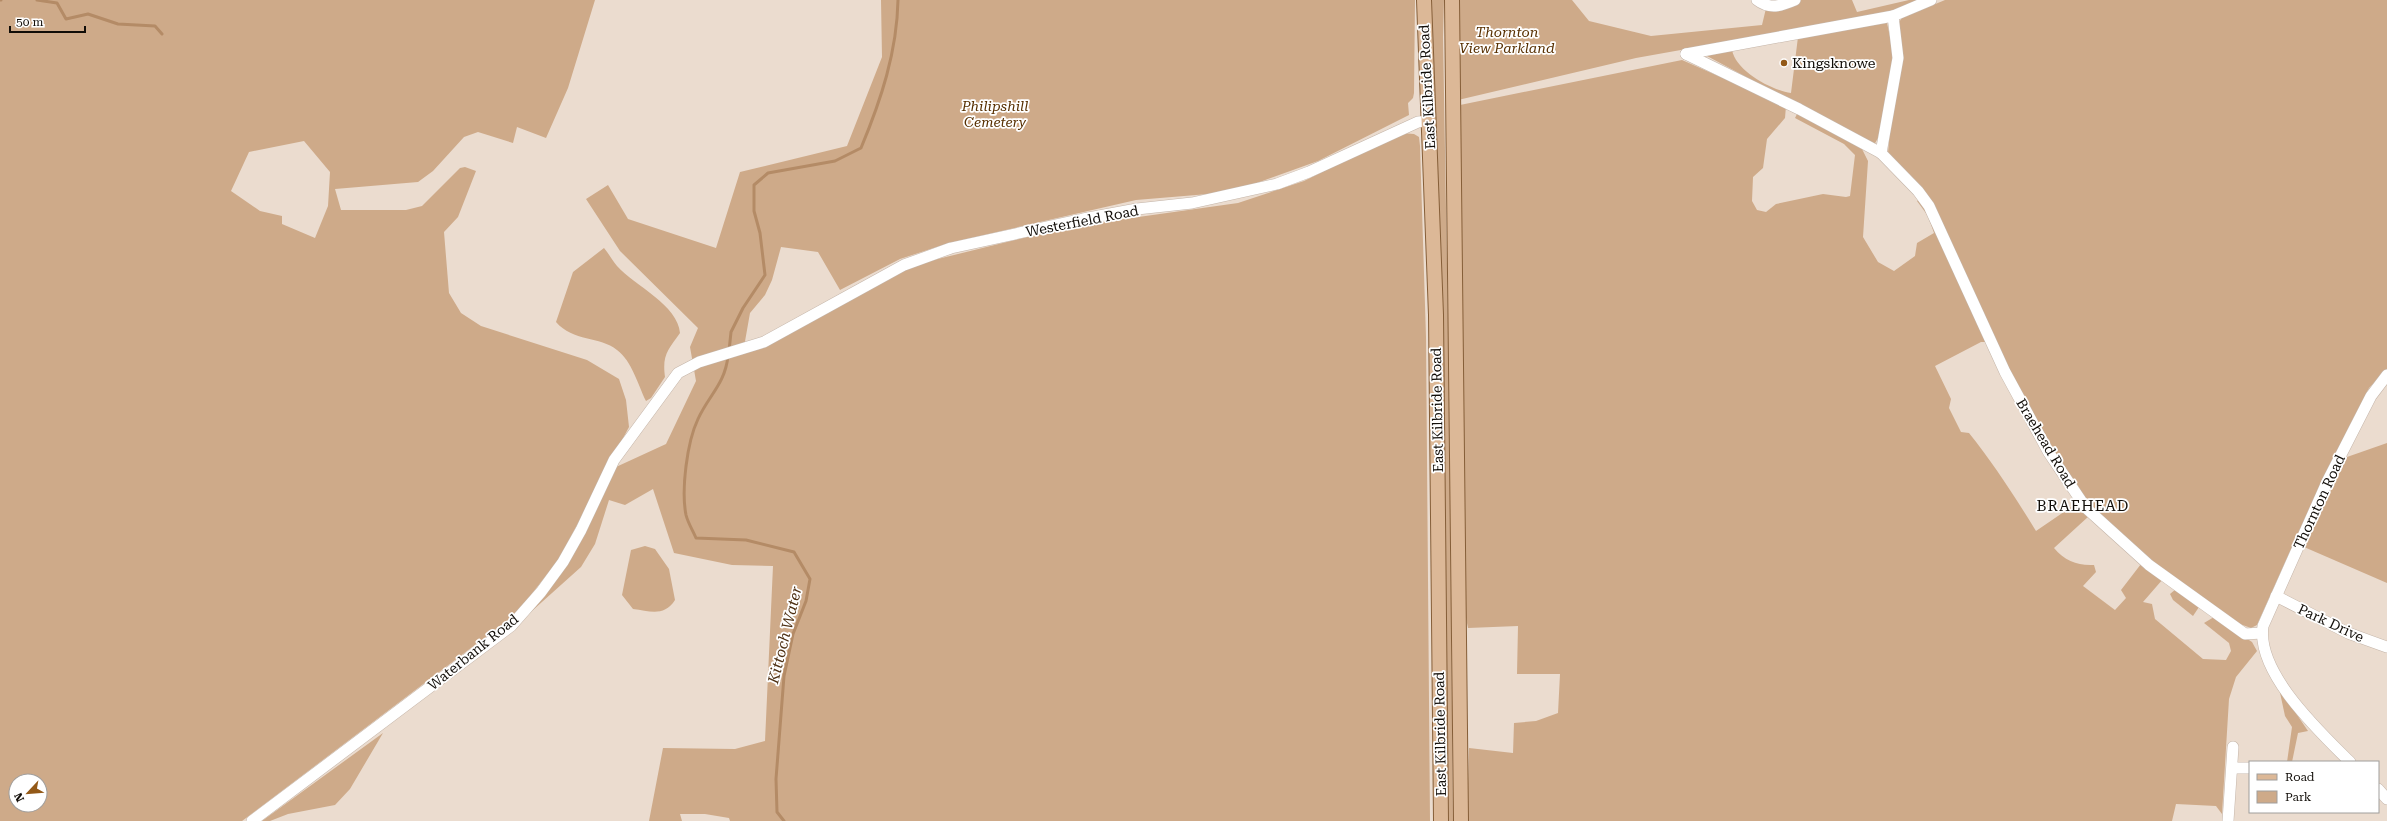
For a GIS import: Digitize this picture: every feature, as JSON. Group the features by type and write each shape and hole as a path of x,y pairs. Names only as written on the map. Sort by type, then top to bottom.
{"main road":[{"name":"East Kilbride Road","path":"1424,0 1430,121 1436,315 1441,821"},
{"name":"East Kilbride Road","path":"1452,0 1461,821"}],"street":[{"path":"1757,0 1768,6 1778,7 1795,0"},
{"path":"1880,153 1898,58 1893,16 1930,0"},
{"name":"Braehead Road","path":"1893,16 1686,54 1799,108 1880,153 1918,191 1929,206 2005,372 2049,453 2086,508 2149,565 2245,634 2262,633"},
{"name":"Westerfield Road","path":"699,362 764,342 904,265 951,248 1083,219 1137,209 1192,203 1277,184 1309,172 1418,122 1430,121"},
{"name":"Waterbank Road","path":"252,821 511,626 541,592 563,562 582,530 614,460 678,372 699,362"},
{"name":"Thornton Road","path":"2262,633 2276,596 2309,520 2356,422 2371,396 2387,375"},
{"name":"Park Drive","path":"2276,596 2348,633 2387,647"},
{"path":"2262,633 2274,672 2293,702 2304,716 2349,761"},
{"path":"2228,821 2233,747"},
{"path":"2232,768 2249,768"},
{"path":"2379,790 2387,799"}],"green space":[{"path":"0,0 595,0 568,88 546,138 517,127 513,143 478,132 464,137 433,171 418,182 335,189 341,210 406,210 422,206 460,168 465,167 476,171 458,217 444,232 449,293 461,313 481,326 587,360 619,379 626,400 629,427 559,559 516,614 242,821 0,821","holes":["304,141 330,172 328,206 315,238 282,224 282,216 260,211 231,191 249,152"]},
{"name":"Philipshill Cemetery","path":"881,0 1415,0 1414,93 1413,98 1408,103 1409,115 1318,161 1232,192 1136,200 949,243 900,259 840,290 818,252 781,247 772,280 765,295 750,313 744,347 905,267 1048,232 1110,221 1238,203 1304,181 1401,133 1414,134 1419,137 1426,337 1430,821 730,821 729,818 705,814 680,814 682,821 649,821 663,748 735,749 765,741 773,566 732,565 674,553 653,489 625,505 609,500 595,544 581,567 523,619 616,467 666,444 696,381 690,347 698,328 620,251 586,199 608,185 628,219 716,248 740,172 847,146 882,57"},
{"path":"1430,0 1444,0 1443,37 1449,378 1453,821 1447,821 1442,289"},
{"name":"Thornton View Parkland","path":"1458,0 1572,0 1589,21 1651,36 1762,25 1768,0 1852,0 1857,12 1909,0 1923,0 1898,11 1636,58 1458,100"},
{"path":"1945,0 2387,0 2387,369 2369,388 2322,480 2257,625 2251,628 2237,623 2166,575 2088,505 2049,444 2004,359 1937,212 1888,153 1899,22 1902,18"},
{"path":"1887,23 1894,54 1891,84 1878,138 1874,145 1707,56 1732,50 1735,58 1747,72 1765,84 1791,93 1798,37"},
{"path":"1682,60 1786,106 1785,118 1767,139 1763,168 1753,177 1752,201 1757,210 1766,212 1776,204 1823,194 1846,197 1850,196 1855,155 1844,144 1795,118 1797,114 1862,149 1868,161 1863,237 1878,262 1894,271 1915,256 1917,243 1934,233 1928,216 1917,201 1920,199 1930,214 1986,342 1981,342 1935,366 1951,399 1949,408 1961,432 1969,433 2004,481 2036,531 2077,503 2089,516 2054,548 2058,553 2072,562 2083,565 2094,565 2096,572 2083,586 2115,610 2126,598 2121,590 2141,564 2163,579 2143,602 2152,604 2155,619 2203,659 2226,660 2231,651 2229,643 2204,623 2214,617 2252,642 2257,651 2236,677 2229,699 2222,814 2216,806 2176,804 2172,821 1467,821 1469,748 1513,753 1514,723 1536,721 1558,713 1560,674 1517,674 1518,626 1468,628 1465,613 1460,105"},
{"path":"604,248 617,266 664,305 672,314 680,333 672,344 665,358 665,377 651,398 646,401 631,367 627,360 617,350 603,343 570,333 556,322 573,272"},
{"path":"2387,443 2387,583 2304,547 2347,457"},
{"path":"645,546 655,549 669,569 675,600 666,609 661,611 651,612 633,609 622,595 631,550"},
{"path":"2176,589 2199,607 2193,616 2173,600 2170,594"},
{"path":"2279,688 2308,731 2298,733 2292,761 2287,761 2292,727 2285,716"},
{"path":"383,733 350,789 335,805 288,814 270,821 262,821"}],"waterway":[{"path":"37,0 57,3 66,19 88,14 118,24 155,26 162,34"},
{"name":"Kittoch Water","path":"729,351 731,332 743,308 765,275 760,233 754,211 754,185 768,173 835,161 861,148 887,76 895,38 898,0"},
{"name":"Kittoch Water","path":"728,356 724,374 702,411 691,440 686,466 684,493 686,515 696,538 746,540 794,552 810,579 806,601 793,634 784,676 776,779 777,812 784,821"}],"place":[{"name":"Kingsknowe","path":"1784,63"}],"district":[{"name":"BRAEHEAD","path":"2083,506"}]}
